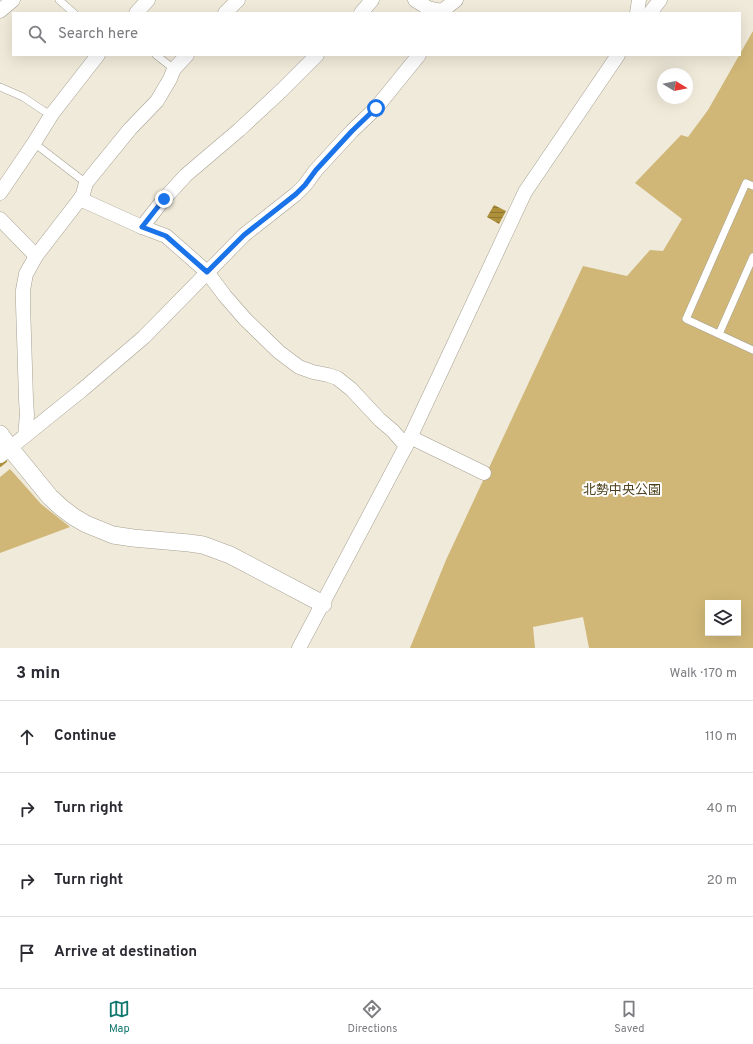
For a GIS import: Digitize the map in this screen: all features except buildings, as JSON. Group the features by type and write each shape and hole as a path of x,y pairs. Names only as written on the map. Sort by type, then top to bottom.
{"street":[{"path":"0,11 13,0"},
{"path":"137,12 148,0"},
{"path":"226,12 238,0"},
{"path":"362,12 372,0"},
{"path":"415,0 428,8 442,12 456,0"},
{"path":"637,12 640,0"},
{"path":"651,12 660,0"},
{"path":"0,193 52,114 97,56"},
{"path":"25,436 26,404 23,290 26,274 36,256 80,199 86,183 130,129 157,101 174,69 186,56"},
{"path":"142,227 164,199 186,175 239,130 316,56"},
{"path":"5,452 82,390 144,337 244,235 296,194 352,131 376,108 418,56"},
{"path":"299,648 408,442 525,192 617,56"},
{"path":"80,199 142,227 166,236 207,272 245,319 279,352 299,367 337,378 380,420 408,442 484,473"},
{"path":"0,219 36,256"},
{"path":"0,434 5,452 62,508 86,524 113,535 189,543 217,549 323,604"}],"lane":[{"path":"59,0 73,12"},
{"path":"157,56 174,69"},
{"path":"0,87 52,114"},
{"path":"34,143 86,183"},
{"path":"753,186 746,183 686,319 753,350"},
{"path":"719,334 753,257"}],"green space":[{"name":"北勢中央公園","path":"753,31 753,648 589,648 583,617 533,627 535,648 410,648 446,560 583,266 627,276 650,250 663,251 682,219 635,183 681,135 688,137 708,110 739,56 741,56 741,52"},
{"path":"10,469 41,504 70,527 0,553 0,477"}],"shaded area":[{"path":"494,205 506,211 499,224 487,217"}],"waterway":[{"path":"0,465 5,461"}],"route":[{"path":"164,199 142,227 166,236 207,272 244,235 296,194 352,131 376,108"}]}
